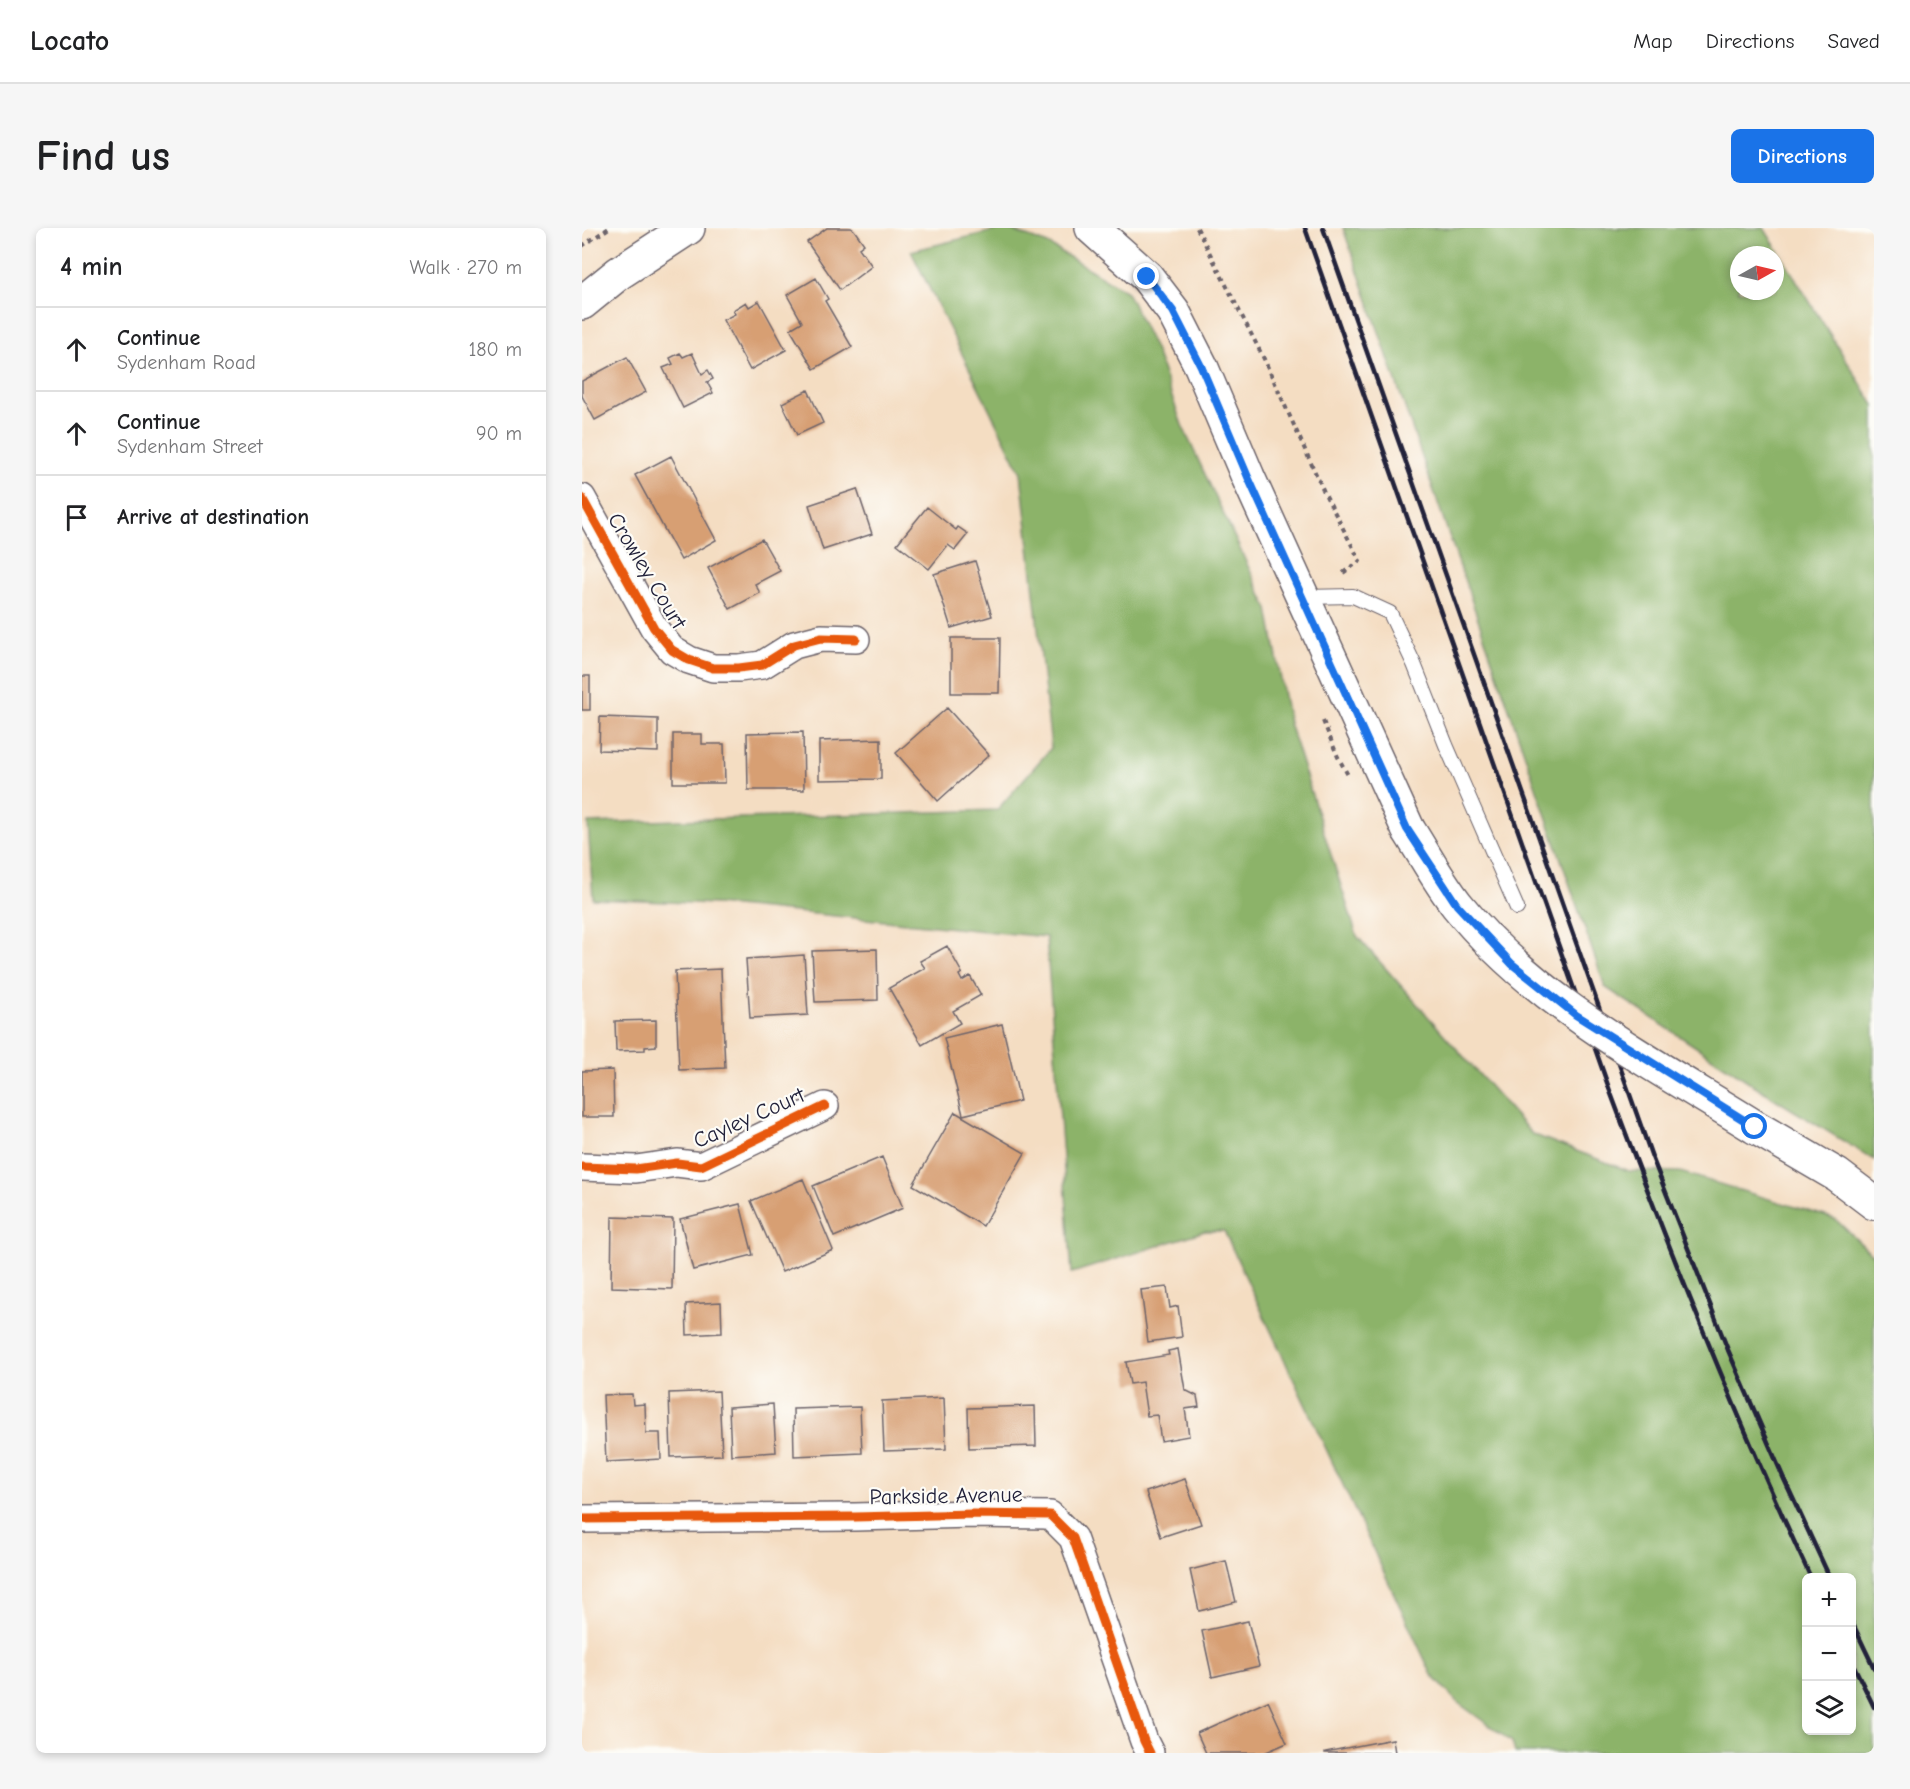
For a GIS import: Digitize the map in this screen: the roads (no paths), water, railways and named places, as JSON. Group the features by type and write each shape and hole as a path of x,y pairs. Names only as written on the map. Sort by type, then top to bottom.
{"main road":[{"path":"582,303 619,273 688,228"},
{"path":"1092,228 1147,277 1173,311 1201,366 1248,477 1407,829 1457,905 1512,964 1576,1015 1755,1127 1837,1175 1874,1203"}],"street":[{"name":"Crowley Court","path":"582,498 654,628 672,650 689,660 713,668 739,668 762,665 794,645 821,638 856,639"},
{"name":"Cayley Court","path":"582,1167 636,1169 676,1163 701,1166 825,1106"},
{"name":"Parkside Avenue","path":"582,1519 1050,1515 1073,1538 1150,1753"}],"lane":[{"path":"1304,597 1353,596 1390,613 1414,664 1446,745 1517,908"}],"railway":[{"path":"1305,228 1610,1091 1705,1336 1809,1573"},
{"path":"1323,228 1652,1157 1728,1350 1828,1573"},
{"path":"1854,1627 1874,1668"},
{"path":"1856,1670 1874,1707"}]}
